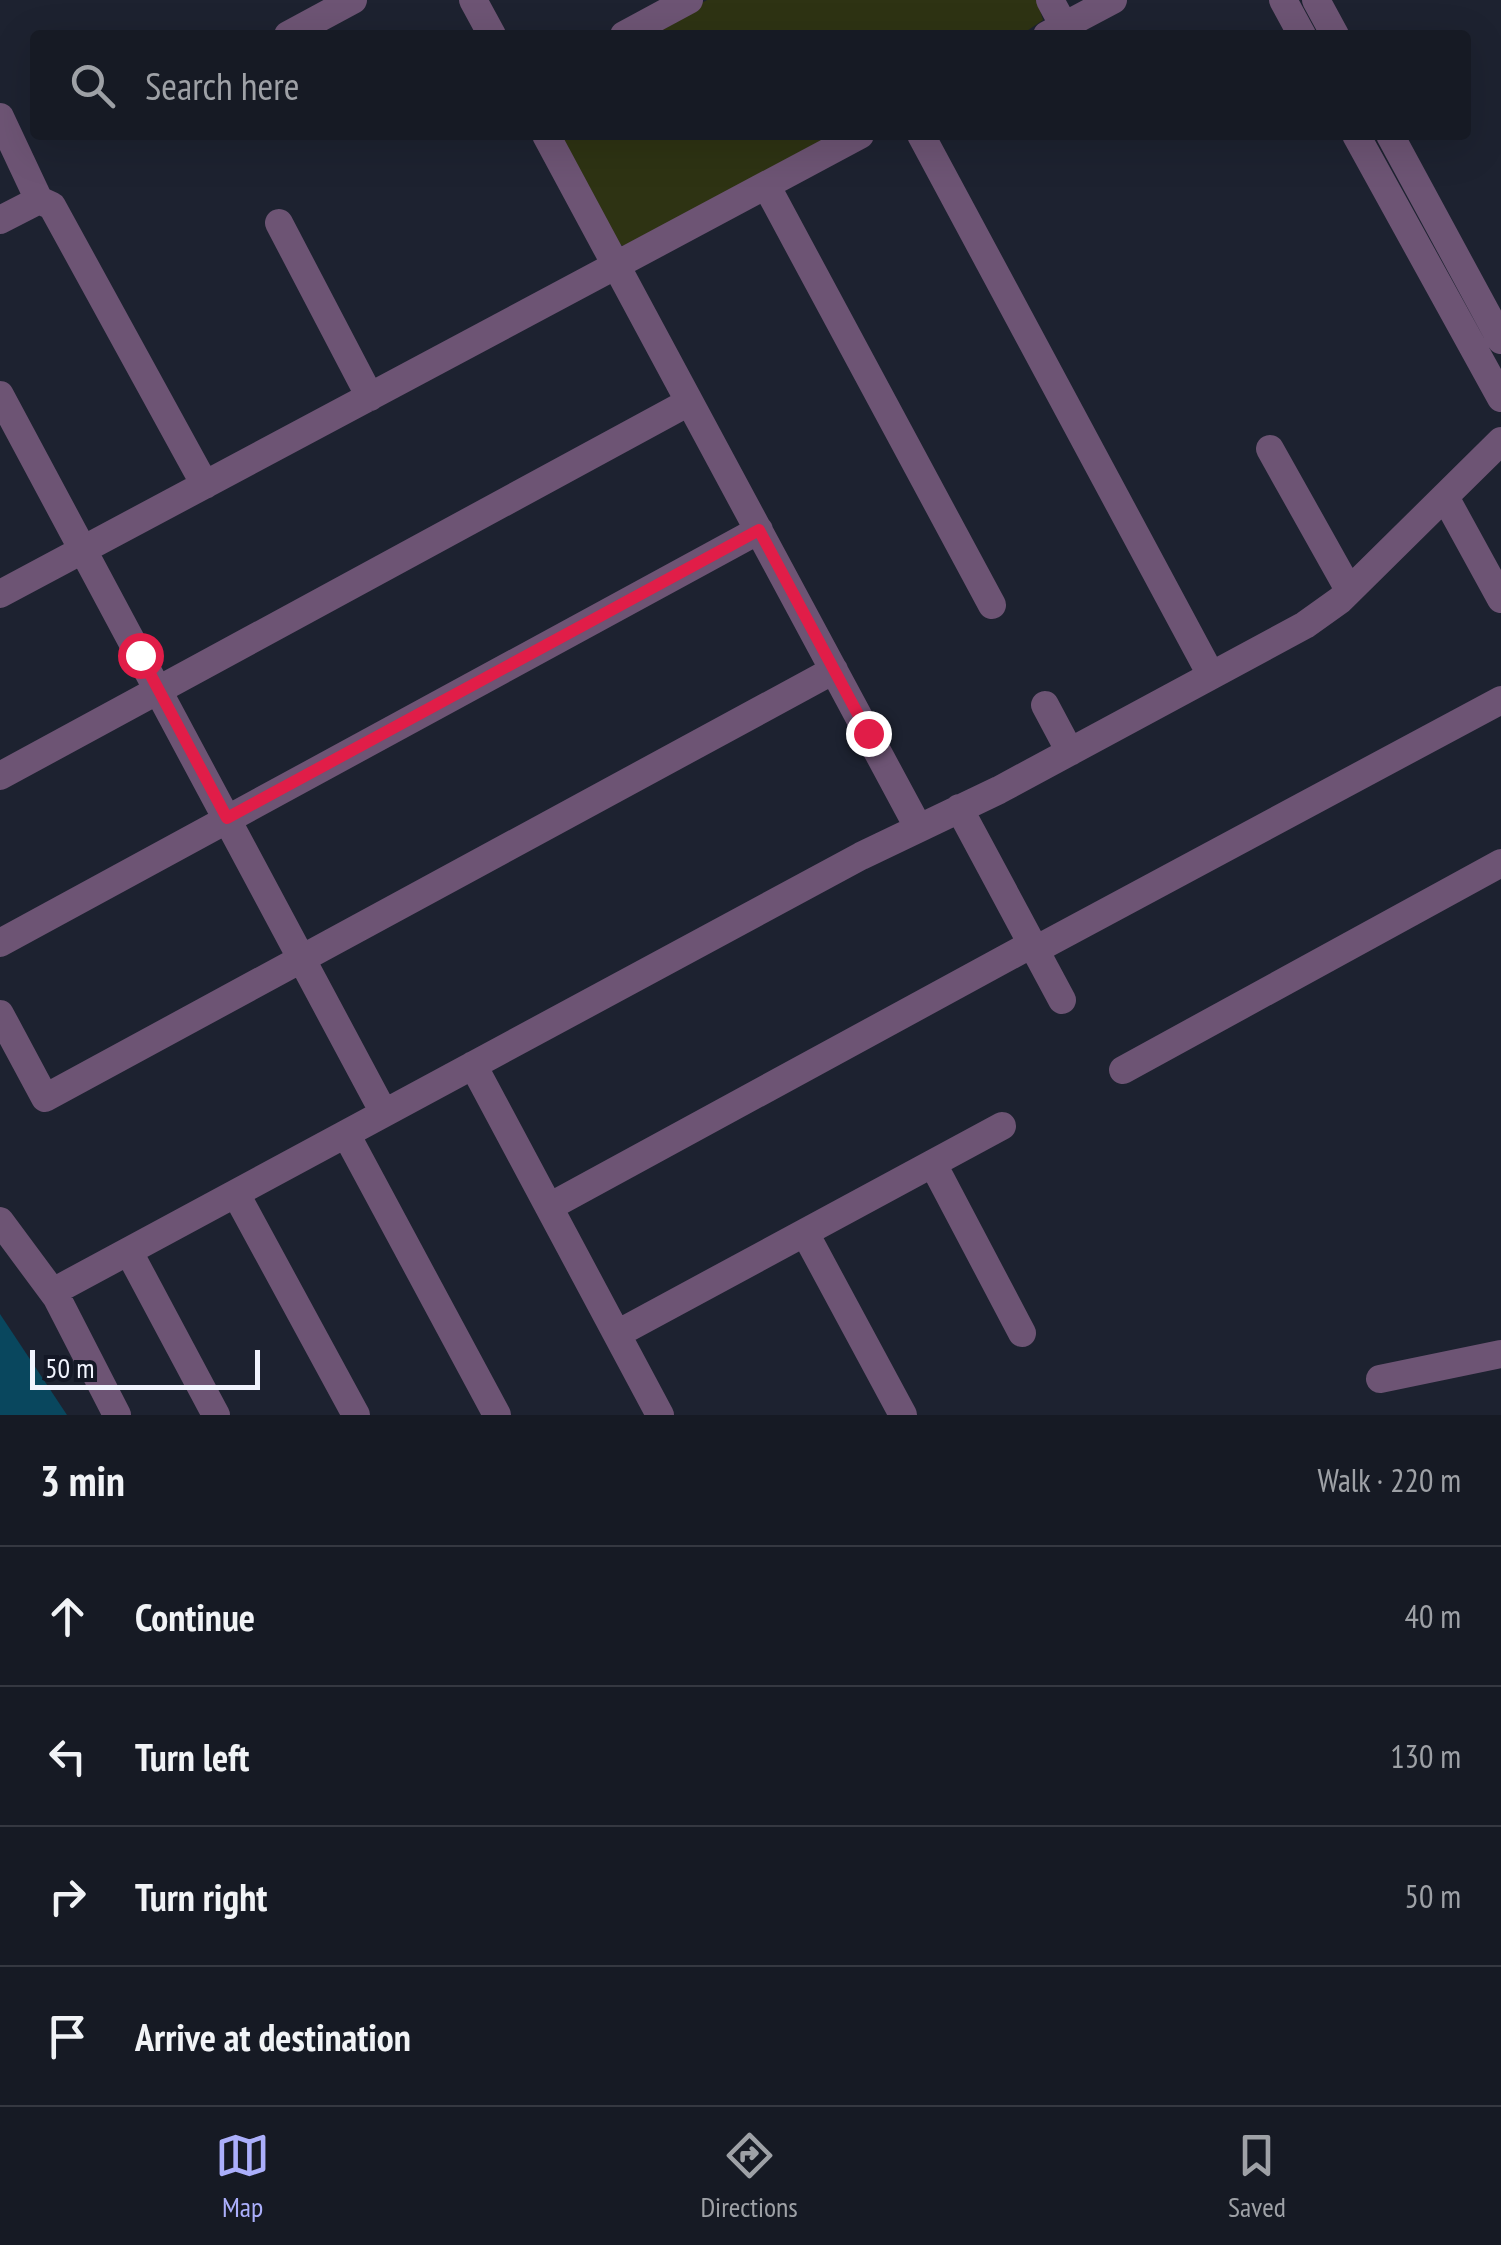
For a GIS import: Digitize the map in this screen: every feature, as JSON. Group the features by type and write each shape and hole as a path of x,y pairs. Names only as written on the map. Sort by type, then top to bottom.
{"street":[{"path":"297,30 353,0"},
{"path":"473,0 489,30"},
{"path":"633,30 689,0"},
{"path":"1050,0 1056,30"},
{"path":"1058,30 1113,0"},
{"path":"1283,0 1299,30"},
{"path":"1316,0 1332,30"},
{"path":"0,117 39,200 52,206 205,485"},
{"path":"549,140 918,827"},
{"path":"0,594 851,140"},
{"path":"924,140 1212,675"},
{"path":"1359,140 1501,398"},
{"path":"1393,140 1501,340"},
{"path":"766,185 992,606"},
{"path":"0,220 39,200"},
{"path":"279,223 370,397"},
{"path":"0,395 384,1113"},
{"path":"0,776 690,402"},
{"path":"62,1287 918,827 1070,752 1306,625 1350,590 1501,441"},
{"path":"1270,449 1350,590"},
{"path":"1446,497 1501,600"},
{"path":"0,943 759,530"},
{"path":"0,1014 45,1098 834,670"},
{"path":"549,1207 1501,700"},
{"path":"1045,705 1070,752"},
{"path":"959,808 1062,1000"},
{"path":"1123,1070 1501,863"},
{"path":"473,1066 660,1415"},
{"path":"617,1334 1002,1126"},
{"path":"346,1134 485,1411"},
{"path":"933,1164 1022,1332"},
{"path":"236,1194 356,1415"},
{"path":"0,1221 56,1298 117,1415"},
{"path":"805,1233 904,1415"},
{"path":"128,1252 216,1415"},
{"path":"1380,1379 1501,1354"}],"green space":[{"path":"707,0 1037,0 1043,20 1028,30 651,30"},
{"path":"562,140 826,140 623,246"}],"water":[{"path":"0,1314 67,1415 0,1415"}],"route":[{"path":"140,655 227,818 759,530 868,733"}]}
